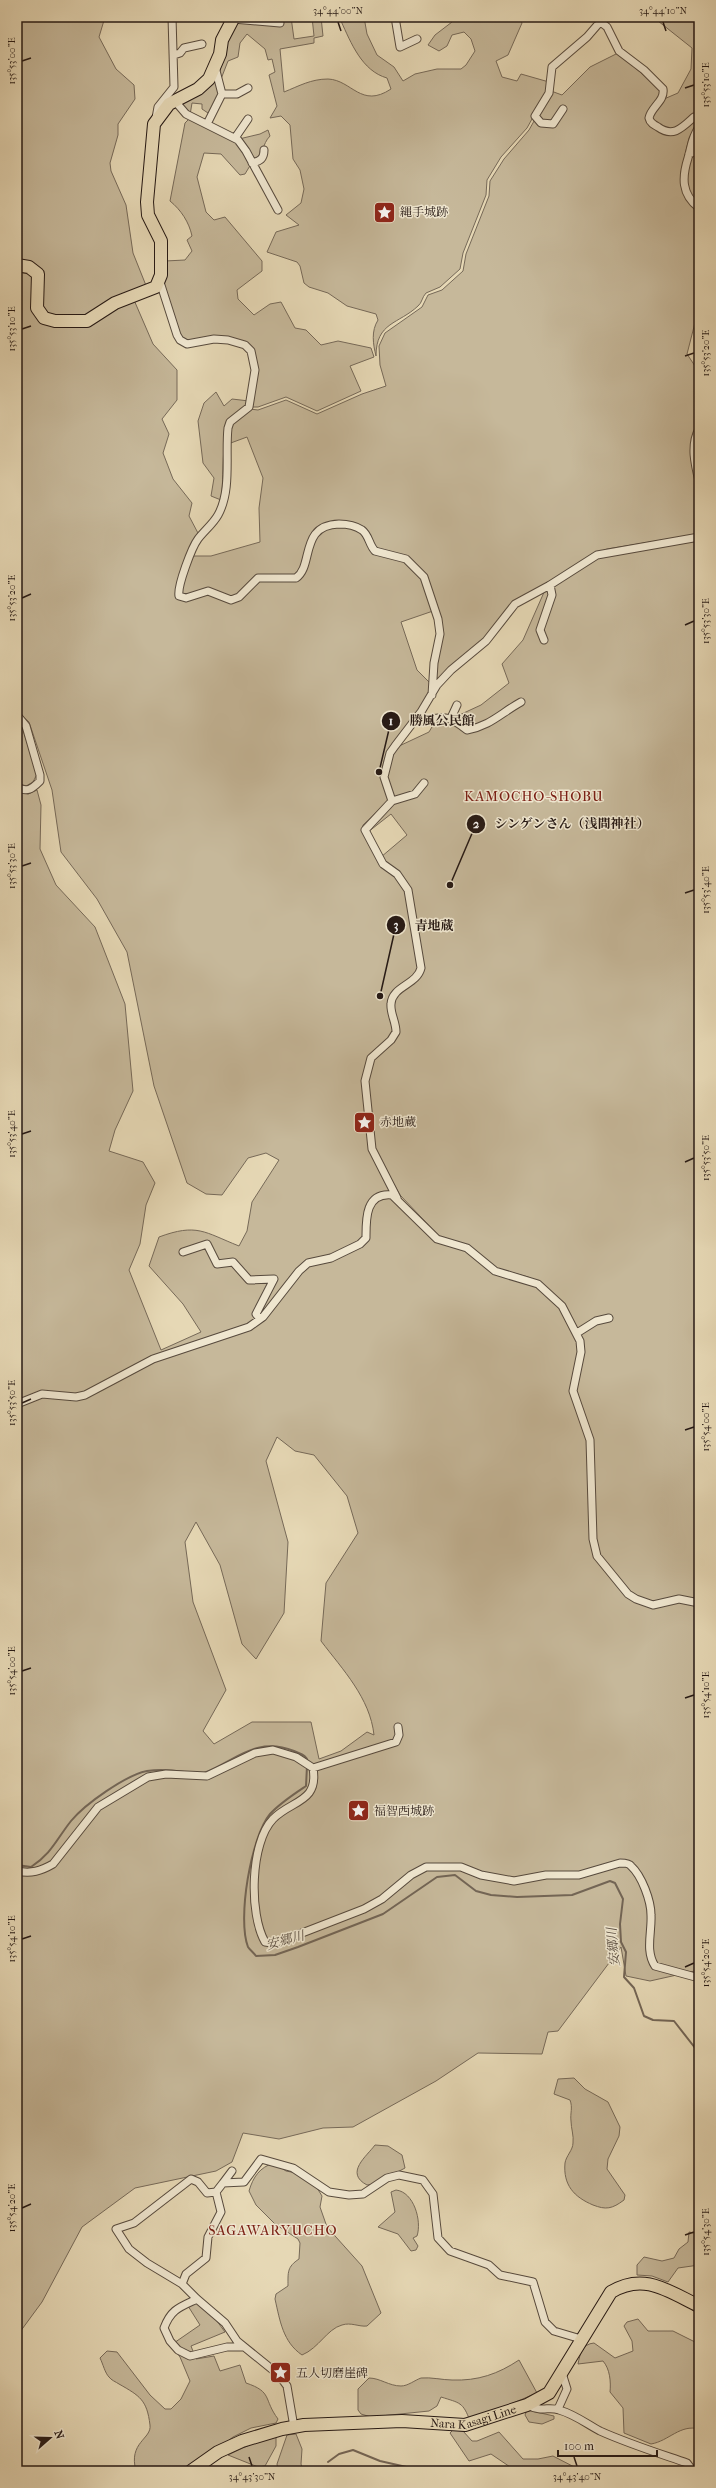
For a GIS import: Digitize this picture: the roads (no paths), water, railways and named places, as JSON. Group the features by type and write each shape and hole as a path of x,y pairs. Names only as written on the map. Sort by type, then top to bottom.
{"main road":[{"path":"17,265 29,267 38,274 37,308 44,318 55,321 87,321 115,303 149,291 160,282 161,241 148,215 147,202 154,124 162,112 174,100 204,85 215,67 222,40 233,18"},
{"name":"Nara Kasagi Line","path":"191,2471 218,2452 242,2440 268,2432 294,2427 402,2421 465,2425 527,2405 549,2393 611,2292 627,2283 646,2283 699,2306"}],"street":[{"path":"154,124 158,107 173,91 174,54 172,17"},
{"path":"411,17 395,18 400,47 417,40"},
{"path":"594,17 609,31 619,52 644,70 663,89 663,95 650,114 650,121 665,132 670,133 680,129 694,117 699,118"},
{"path":"233,18 280,23"},
{"path":"563,109 553,124 541,123 535,116 549,93 552,67 587,37 600,22"},
{"path":"174,54 180,53 184,48 202,44"},
{"path":"207,124 222,94 215,67"},
{"path":"222,94 237,94 248,88"},
{"path":"174,100 186,114 235,138 244,147 278,210"},
{"path":"235,138 248,119"},
{"path":"699,127 691,138 689,154 683,173 683,180 690,198 699,208"},
{"path":"252,163 259,161 264,156 264,150"},
{"path":"689,154 699,150"},
{"path":"160,282 180,340 187,344 214,340 237,342 251,351 254,362 249,407 234,418 228,428 226,482 220,509 193,547 178,586 179,596 186,598 208,592 231,600 239,597 258,578 296,578 300,574 309,544 319,532 337,524 359,528 366,534 376,551 406,559 424,577 438,619 440,634 434,662 432,695"},
{"path":"699,429 694,440 698,455 699,481"},
{"path":"392,801 385,781 386,768 390,753 451,670 486,641 515,604 550,585 597,554 699,537"},
{"path":"544,640 540,627 552,595 550,585"},
{"path":"415,720 426,720 438,717 451,718 467,730 480,728 495,721 501,713 520,702"},
{"path":"451,718 457,705"},
{"path":"17,715 26,726 40,775 40,781 32,789 24,791 17,788"},
{"path":"424,783 415,794 392,801 365,830 383,864 397,874 408,890 422,968 418,977 393,998 391,1007 396,1032 391,1040 371,1058 365,1081 372,1149 397,1198 437,1239 467,1248 495,1271 527,1280 548,1291 562,1306 577,1333 581,1352 573,1391 590,1440 593,1539 597,1556 628,1594 636,1599 653,1605 679,1599 699,1603"},
{"path":"17,1404 42,1394 76,1397 85,1395 153,1359 249,1327 260,1319 299,1270 308,1263 331,1258 366,1238 366,1212 375,1199 385,1195 397,1198"},
{"path":"183,1252 207,1244 217,1264 233,1262 249,1280 274,1280 256,1314 260,1319"},
{"path":"577,1333 596,1321 609,1318"},
{"path":"17,1871 28,1873 43,1870 53,1864 98,1807 148,1777 166,1774 207,1776 248,1756 274,1750 282,1752 312,1767 396,1742 399,1735 398,1727"},
{"path":"312,1767 313,1788 302,1801 273,1818 264,1833 259,1850 254,1894 260,1934 266,1942 272,1943 284,1940 364,1908 382,1899 411,1875 426,1867 461,1867 481,1875 514,1881 546,1875 578,1875 620,1863 626,1863 631,1866 643,1886 651,1913 650,1958 655,1966 699,1978"},
{"path":"223,2183 244,2182 261,2159 293,2168 329,2192 350,2195 363,2194 387,2178 399,2175 423,2180 433,2194 438,2238 450,2251 489,2265 500,2275 533,2282 545,2322 554,2332 581,2339"},
{"path":"232,2171 216,2192 206,2193 198,2182 191,2179 134,2222 116,2229 129,2249 141,2259 182,2284 225,2323 243,2347 271,2368 287,2386 294,2427"},
{"path":"182,2284 186,2274 206,2258 208,2237 221,2212 216,2192"},
{"path":"197,2299 178,2308 168,2316 164,2328 170,2341 178,2350 190,2356 227,2347 243,2347"},
{"path":"558,2409 567,2389 562,2373"},
{"path":"527,2405 538,2410 558,2409 621,2440 687,2463 693,2471"}],"waterway":[{"name":"安郷川","path":"204,1773 237,1756 258,1748 269,1746 281,1747 294,1751 305,1756 308,1762"},
{"name":"安郷川","path":"307,1766 306,1786 292,1795 270,1814 263,1825 252,1859 245,1899 244,1918 248,1947 256,1956 275,1955 383,1914 437,1877 455,1875 476,1891 491,1895 517,1897 572,1895 610,1881 615,1883 623,1899 620,1924 621,1942 626,1952 624,1977 634,1988 644,2016 653,2020 674,2021 699,2053"},
{"name":"安郷川","path":"17,1865 31,1867 38,1862 49,1851 77,1814 117,1784 147,1771 166,1770 184,1772"},
{"path":"328,2462 339,2454 353,2450 380,2461 424,2471"}],"place":[{"name":"縄手城跡","path":"384,212"},
{"name":"勝風公民館","path":"379,772"},
{"name":"シンゲンさん（浅間神社）","path":"450,885"},
{"name":"青地蔵","path":"380,996"},
{"name":"赤地蔵","path":"365,1122"},
{"name":"福智西城跡","path":"359,1811"},
{"name":"五人切磨崖碑","path":"281,2373"}],"district":[{"name":"KAMOCHO-SHOBU","path":"534,796"},
{"name":"SAGAWARYUCHO","path":"273,2230"}]}
